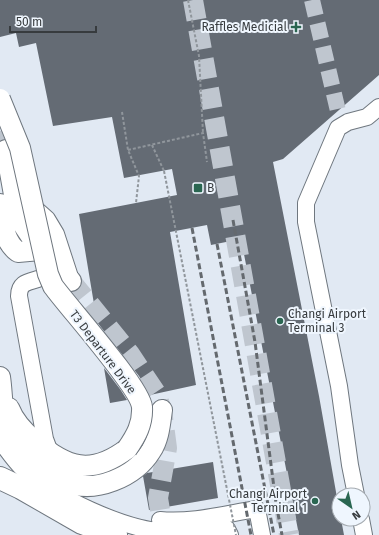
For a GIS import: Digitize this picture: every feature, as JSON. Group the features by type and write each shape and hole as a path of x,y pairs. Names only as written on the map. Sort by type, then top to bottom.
{"highway":[{"path":"0,467 21,488"},
{"path":"0,478 21,488 88,529 116,535"}],"main road":[{"name":"T3 Departure Drive","path":"0,99 20,148 48,274 53,286 131,384 142,405 142,417 139,429 127,449 117,457 105,462 80,466 66,463 51,455 17,424 11,414 1,384"},
{"path":"6,150 18,217 40,250 71,281"},
{"path":"0,204 6,238 11,247 18,252 40,250"},
{"path":"1,384 5,422 11,437 26,454 45,471 67,483 85,485 101,484 124,476 134,469 151,452 159,430 162,410"}],"lane":[{"path":"354,487 339,386 306,222 306,203 340,118 367,117 379,107"},
{"path":"13,189 47,219 56,234 71,281"},
{"path":"38,279 23,283 19,288 19,296 45,439 51,455"},
{"path":"0,440 22,468 39,482 106,516 138,528 166,532 222,527 227,529 230,535"},
{"path":"67,483 117,511 145,519 174,521 257,509 262,535"}],"path":[{"path":"188,0 199,56 203,133 207,162"},
{"path":"122,112 128,150 139,176 136,203"},
{"path":"128,150 203,133"},
{"path":"152,145 164,171 236,535"}],"building":[{"name":"Changi Airport Terminal 3","path":"0,0 379,0 379,75 283,159 273,162 319,396 335,487 331,487 331,527 342,527 344,535 299,535 241,239 211,245 207,225 170,232 196,385 150,395 139,376 97,322 79,214 177,195 172,169 124,178 112,117 53,126 36,43 19,47 16,33 0,37"},
{"path":"104,368 120,389 127,400 110,403"},
{"path":"213,462 218,498 149,510 143,476 147,473"}],"tunnel":[{"path":"193,0 289,535"},
{"path":"312,0 338,111"},
{"path":"0,131 6,150"},
{"path":"71,281 130,354 156,393 162,410 167,448 158,498 164,535"}],"railway":[{"path":"233,220 255,342 276,503 282,535"},
{"path":"192,228 251,535"},
{"path":"217,244 274,535"}],"place":[{"name":"Raffles Medicial","path":"296,27"},
{"name":"B","path":"198,188"},
{"name":"Changi Airport Terminal 3","path":"280,321"},
{"name":"Changi Airport Terminal 1","path":"315,501"}]}
